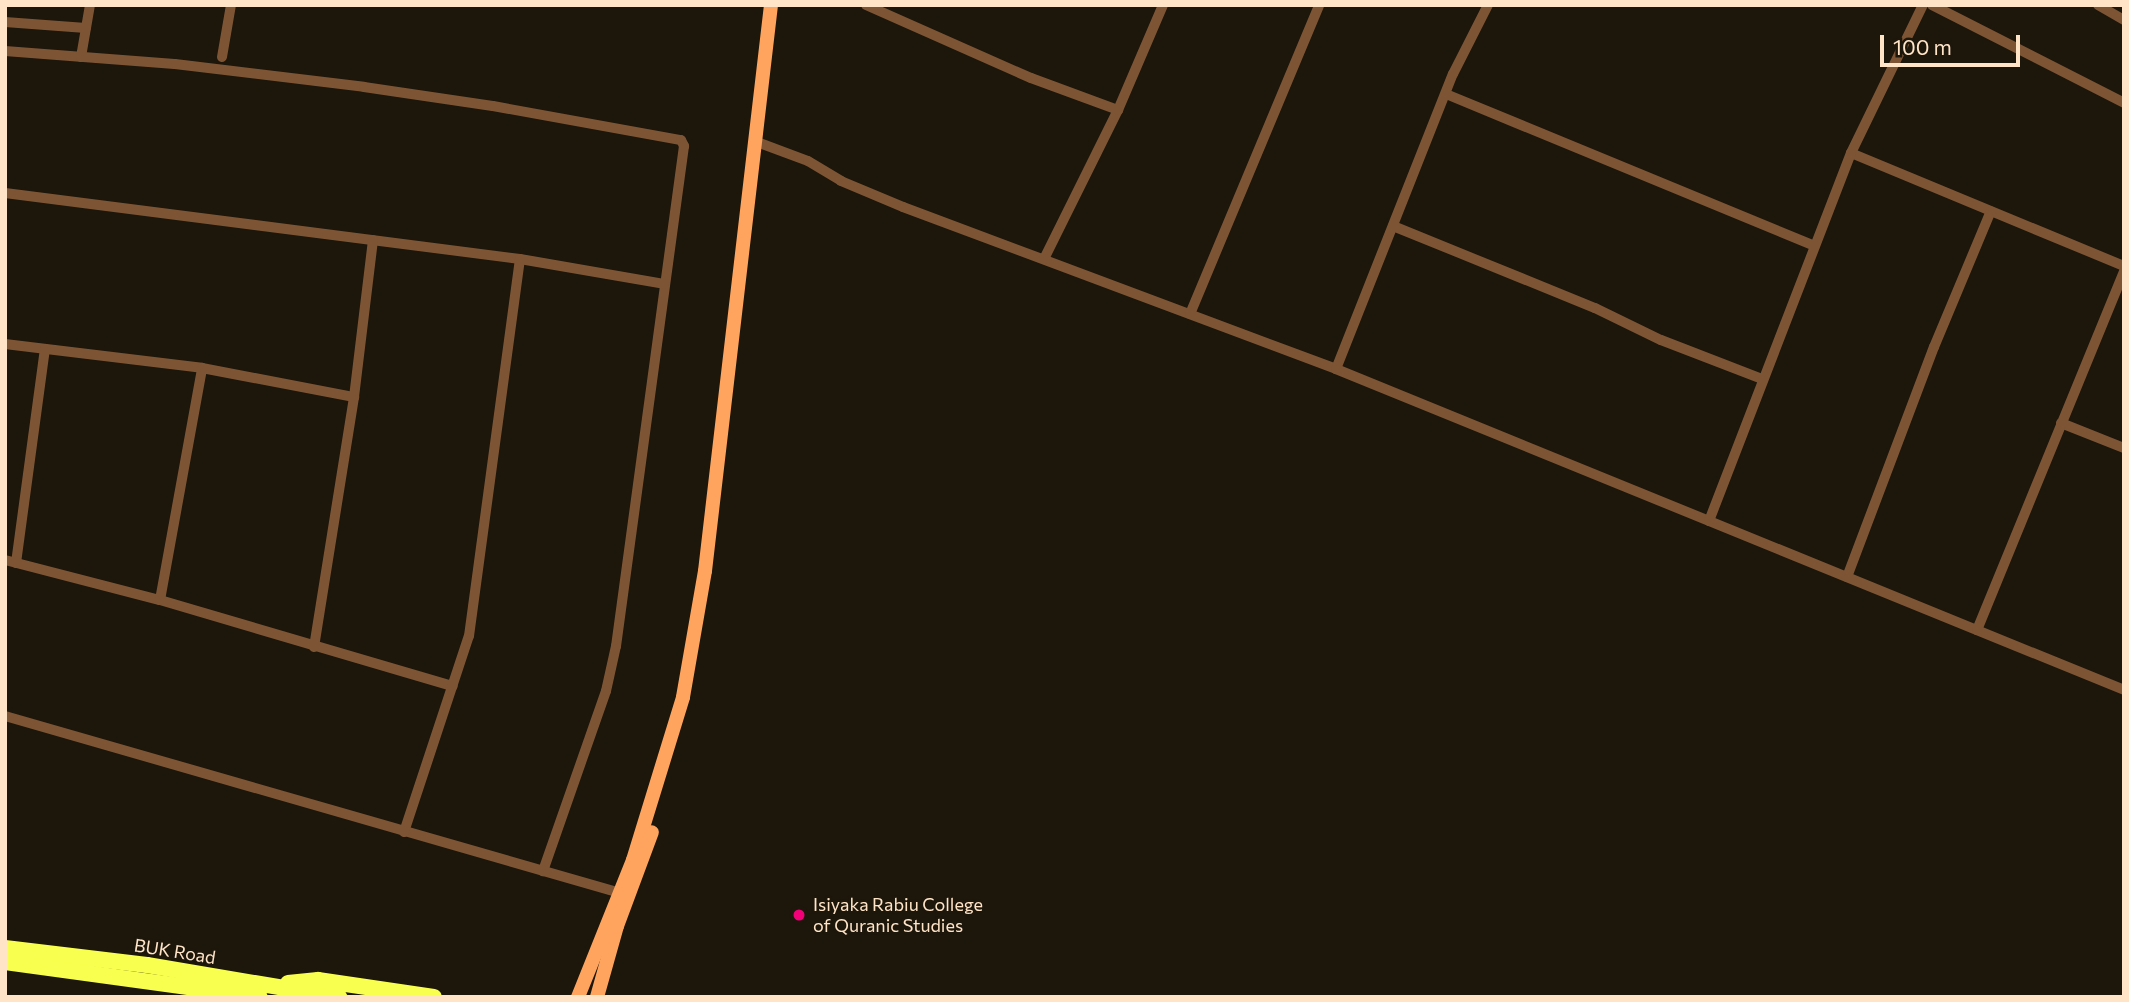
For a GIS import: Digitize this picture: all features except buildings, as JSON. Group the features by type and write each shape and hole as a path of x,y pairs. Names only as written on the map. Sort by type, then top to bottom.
{"main road":[{"path":"762,143 771,5"},
{"path":"578,997 625,894 669,782 692,699 714,573 736,354 780,5"},
{"path":"597,997 625,894"},
{"name":"BUK Road","path":"5,948 147,965 339,997"},
{"name":"BUK Road","path":"5,962 184,992 260,997"},
{"path":"274,985 318,980 434,997"}],"street":[{"path":"81,57 90,5"},
{"path":"222,57 231,5"},
{"path":"866,5 1031,78 1118,110"},
{"path":"1044,259 1118,110 1163,5"},
{"path":"1190,314 1320,5"},
{"path":"1336,369 1446,94 1488,5"},
{"path":"1709,521 1851,153 1923,5"},
{"path":"1932,5 1957,10 2124,103"},
{"path":"2098,5 2124,20"},
{"path":"5,22 86,28"},
{"path":"5,51 175,64 363,87 493,106 681,140 684,146 616,646 606,691 543,871"},
{"path":"1446,94 1814,246"},
{"path":"762,143 808,161 841,181 1336,369 2124,690"},
{"path":"1851,153 2124,269 2118,299 2061,423 1977,630"},
{"path":"5,193 520,259 664,284"},
{"path":"1847,577 1934,347 1991,211"},
{"path":"1393,226 1584,303 1661,340 1762,379"},
{"path":"314,647 354,397 373,240"},
{"path":"404,832 469,636 520,259"},
{"path":"5,344 202,368 354,397"},
{"path":"45,349 11,562 160,600 453,686"},
{"path":"160,600 202,368"},
{"path":"2061,423 2124,448"},
{"path":"5,716 625,894"}],"place":[{"name":"Isiyaka Rabiu College of Quranic Studies","path":"799,915"}]}
